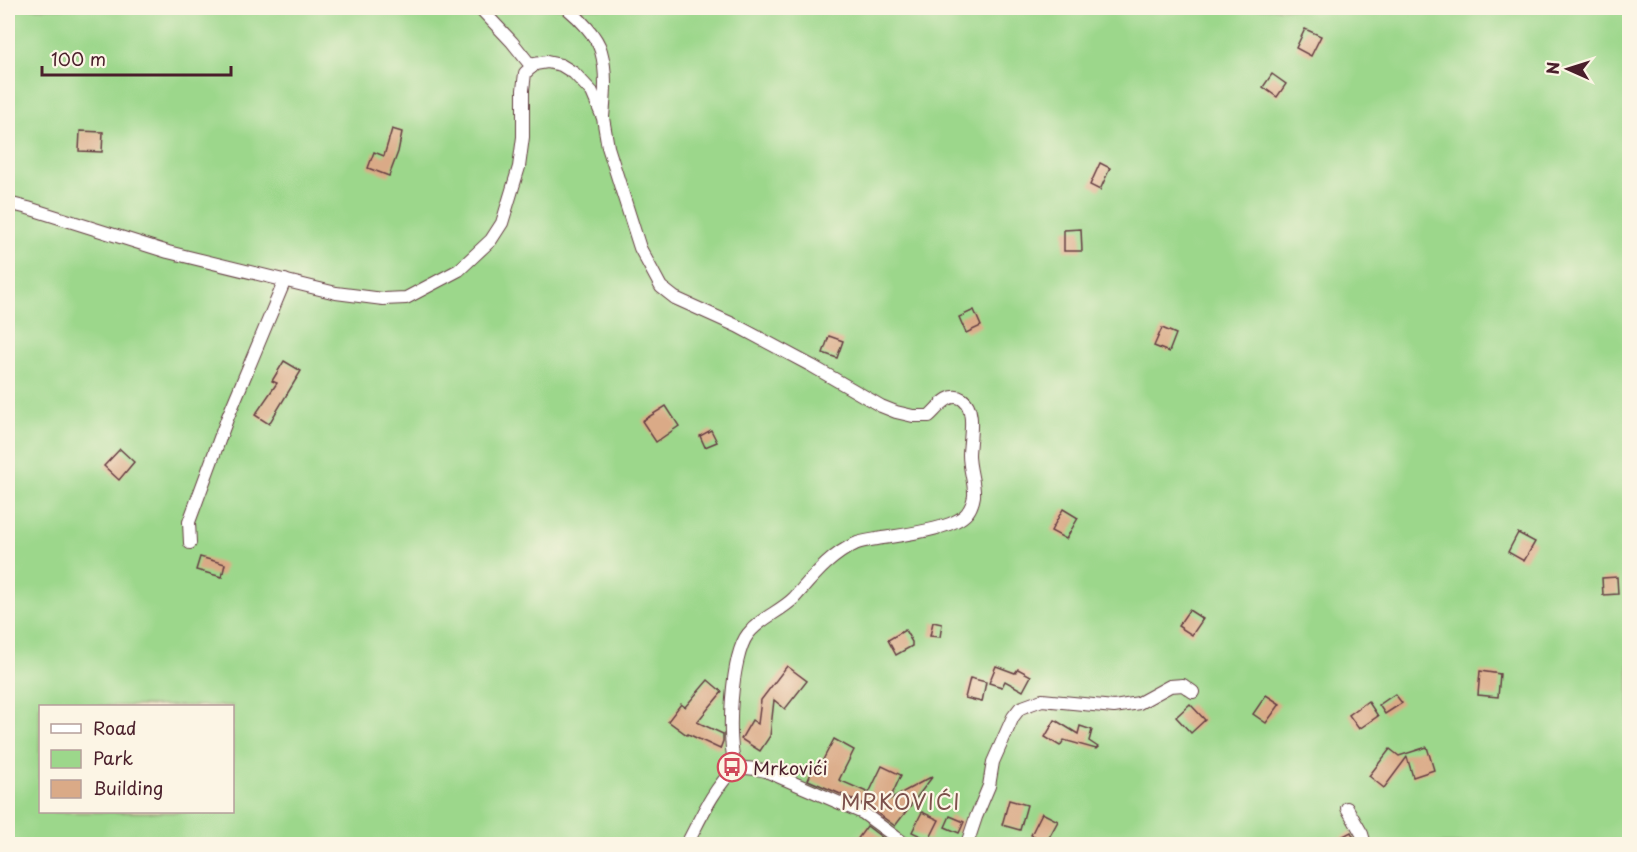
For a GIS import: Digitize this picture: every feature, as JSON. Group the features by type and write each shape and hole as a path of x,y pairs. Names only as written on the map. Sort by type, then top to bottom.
{"street":[{"path":"480,8 532,67"},
{"path":"567,8 584,23 601,50 606,92 603,118"},
{"path":"8,203 28,207 168,252 285,280 336,292 383,299 406,298 459,270 491,240 502,223 519,167 523,137 525,73 535,64 547,62 561,64 574,73 592,92 603,118 608,147 640,248 662,287 675,298 737,326 881,406 896,412 913,416 928,416 948,398 957,397 969,406 971,423 969,455 974,495 967,513 944,526 857,543 837,553 790,602 765,618 747,635 737,657 734,683 732,723 733,760 736,767"},
{"path":"190,543 189,522 227,419 285,280"},
{"path":"967,844 989,786 993,762 1013,717 1020,708 1042,700 1114,707 1139,704 1170,686 1183,685 1193,692"},
{"path":"687,844 715,792 736,767"},
{"path":"736,767 766,771 863,813 905,844"},
{"path":"1347,808 1365,844"}],"green space":[{"path":"8,8 1629,8 1629,844 8,844"}],"building":[{"path":"1305,29 1321,36 1311,56 1296,48"},
{"path":"1272,74 1286,84 1277,97 1263,87"},
{"path":"392,129 402,132 398,152 389,176 368,168 374,152 384,156"},
{"path":"80,131 103,132 102,152 79,151"},
{"path":"1100,163 1110,168 1100,190 1090,185"},
{"path":"1081,229 1082,251 1064,251 1064,230"},
{"path":"974,310 981,326 966,333 959,317"},
{"path":"1162,328 1176,334 1169,352 1154,346"},
{"path":"829,336 843,341 837,358 823,353"},
{"path":"284,361 301,371 269,424 255,415 277,383 272,381"},
{"path":"666,406 679,426 656,442 642,421"},
{"path":"711,430 717,442 705,447 700,436"},
{"path":"120,449 134,462 119,480 104,466"},
{"path":"1063,509 1078,518 1066,539 1051,531"},
{"path":"1518,533 1535,542 1524,561 1508,552"},
{"path":"200,557 225,564 222,577 196,570"},
{"path":"1617,577 1618,594 1603,595 1602,578"},
{"path":"1189,610 1203,619 1192,635 1178,626"},
{"path":"933,622 942,624 940,637 930,636"},
{"path":"905,630 912,646 896,655 888,640"},
{"path":"787,666 807,681 785,709 774,700 770,736 760,751 741,739 752,720 758,724 761,700"},
{"path":"996,666 1015,673 1018,669 1031,676 1023,691 1005,681 1002,687 989,683"},
{"path":"1480,671 1500,674 1498,697 1478,695"},
{"path":"970,678 986,682 982,702 965,698"},
{"path":"708,680 722,692 697,722 723,734 720,749 687,735 668,721 681,704 685,707"},
{"path":"1395,694 1402,703 1385,714 1379,705"},
{"path":"1266,695 1280,704 1266,723 1253,714"},
{"path":"1368,701 1378,716 1359,729 1349,715"},
{"path":"1190,704 1205,720 1191,733 1176,717"},
{"path":"1055,720 1078,734 1080,726 1092,730 1089,741 1098,747 1096,749 1064,740 1060,746 1045,737"},
{"path":"834,739 854,750 839,780 869,793 882,766 901,775 890,799 933,776 895,826 866,805 808,780 813,769 817,771"},
{"path":"1427,747 1434,770 1413,777 1407,757 1384,788 1369,776 1390,749 1399,756"},
{"path":"1009,800 1027,805 1020,830 1002,825"},
{"path":"922,812 939,820 929,840 912,832"},
{"path":"1042,813 1058,821 1046,843 1031,835"},
{"path":"950,816 964,822 959,833 945,827"},
{"path":"867,826 884,839 880,844 854,844"},
{"path":"1351,832 1357,844 1328,844"}],"place":[{"name":"Mrkovići","path":"732,767"}],"district":[{"name":"MRKOVIĆI","path":"901,801"}]}
